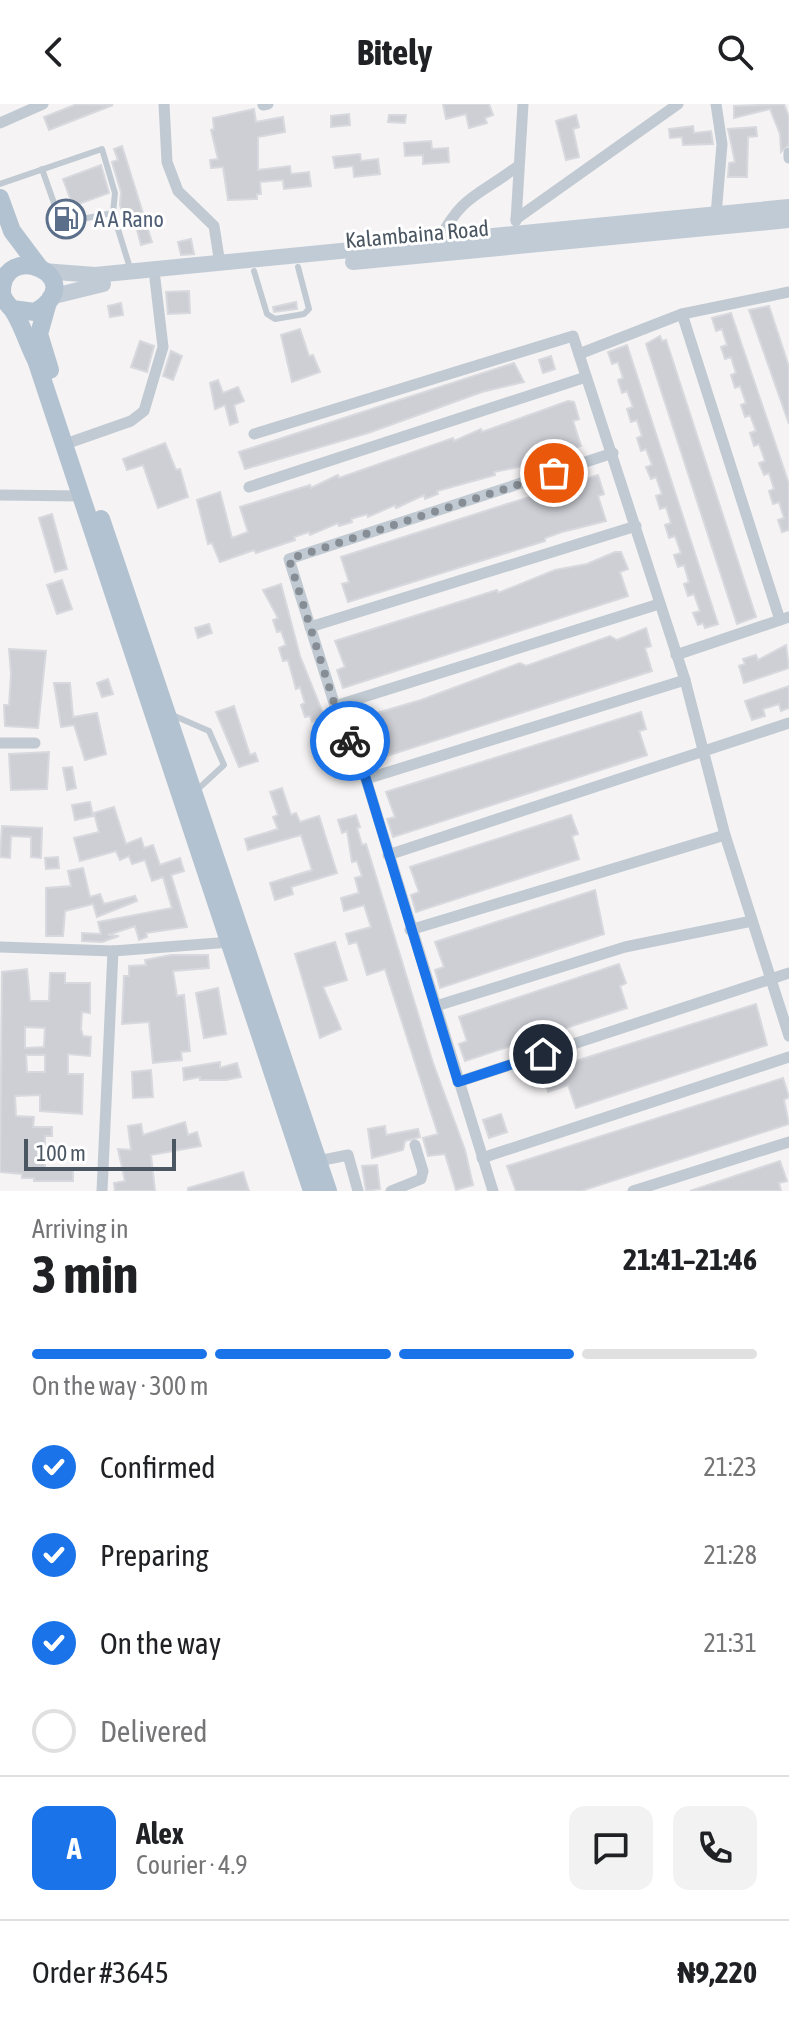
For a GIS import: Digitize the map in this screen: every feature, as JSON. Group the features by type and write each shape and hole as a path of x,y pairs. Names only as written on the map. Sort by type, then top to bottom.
{"main road":[{"path":"0,198 12,231 50,280 49,300 39,334 328,1191"},
{"name":"Kalambaina Road","path":"41,269 95,275 438,242 516,226 716,215 789,207"},
{"name":"Kalambaina Road","path":"49,300 95,285 789,220"},
{"path":"41,269 16,267 2,277 2,295 36,360 128,647 231,942 312,1191"},
{"path":"7,307 28,314 49,300"}],"street":[{"path":"0,123 43,104"},
{"path":"164,104 167,162 178,191 214,226 220,264"},
{"path":"516,226 523,104"},
{"path":"516,226 678,104"},
{"path":"716,104 722,144 716,215"},
{"path":"438,242 452,215 479,190 493,185 518,166"},
{"path":"74,441 131,421 144,411 163,347 155,279"},
{"path":"579,354 682,314 789,292"},
{"path":"676,655 784,619 682,314"},
{"path":"254,434 573,336 685,680 701,754 768,979 789,1036"},
{"path":"249,487 586,377"},
{"path":"493,1191 410,930 366,779 335,706 289,559 613,453"},
{"path":"0,495 81,496"},
{"path":"310,627 636,526"},
{"path":"335,706 659,604"},
{"path":"366,779 685,680"},
{"path":"388,855 789,723"},
{"path":"0,743 35,743"},
{"path":"410,930 725,835"},
{"path":"436,1006 625,947 752,921"},
{"path":"0,947 113,951 231,942"},
{"path":"102,1191 113,951"},
{"path":"458,1082 789,973"},
{"path":"482,1158 789,1057"},
{"path":"633,1191 789,1142"},
{"path":"391,1191 421,1179 423,1171 415,1145"},
{"path":"318,1161 348,1155 358,1191"}],"lane":[{"path":"0,184 102,149 115,193 113,213 131,271"},
{"path":"42,169 61,223 113,213"},
{"path":"254,271 267,314 275,319 304,314 309,309 298,267"},
{"path":"168,713 209,731 224,765 194,792"}],"building":[{"path":"77,104 113,105 49,130 44,117"},
{"path":"443,104 489,104 493,115 485,118 487,123 469,128 466,114 446,119"},
{"path":"784,104 789,117 789,145 781,152 780,134 770,109 734,118 734,106"},
{"path":"254,109 256,122 283,117 285,132 258,137 258,170 290,166 291,174 309,172 311,186 284,189 283,180 260,182 261,194 257,194 257,199 228,200 223,167 211,168 210,160 218,159 211,130 214,129 213,118"},
{"path":"349,114 350,125 331,127 331,116"},
{"path":"389,115 406,115 405,123 388,122"},
{"path":"576,115 579,127 573,129 579,157 566,160 556,121"},
{"path":"693,126 694,133 711,131 713,144 683,145 682,137 670,138 669,129"},
{"path":"756,127 757,136 748,137 747,177 728,177 729,163 735,162 728,129"},
{"path":"431,141 432,149 448,148 449,162 423,164 423,155 405,156 404,143"},
{"path":"122,146 152,242 141,245 134,218 125,221 120,205 121,192 112,162 118,160 114,149"},
{"path":"360,154 361,161 378,159 380,174 354,177 353,166 335,168 333,157"},
{"path":"101,165 109,193 73,206 63,179"},
{"path":"191,239 194,254 181,255 178,242"},
{"path":"189,291 190,313 168,314 166,292"},
{"path":"296,302 297,309 274,312 273,307"},
{"path":"121,303 123,315 110,317 108,306"},
{"path":"769,306 789,367 789,424 749,310"},
{"path":"731,313 789,484 789,530 782,532 778,520 784,518 779,502 773,504 769,491 774,489 769,473 764,475 759,463 765,461 759,444 754,446 750,433 756,431 750,415 745,417 741,405 746,403 740,386 735,388 731,375 736,373 731,357 725,359 721,347 727,345 722,329 716,331 712,318"},
{"path":"300,329 309,356 313,355 320,372 292,382 281,335"},
{"path":"660,336 662,341 666,340 756,617 737,624 646,344"},
{"path":"140,341 154,346 147,372 131,367"},
{"path":"627,345 718,624 705,628 703,623 698,625 693,613 700,611 694,594 688,596 684,584 689,582 684,565 678,567 674,555 681,553 675,536 669,538 665,525 671,523 666,507 660,509 656,496 662,494 656,477 651,479 646,467 652,465 646,449 641,451 637,438 642,436 637,420 631,422 627,409 633,407 627,391 622,393 618,380 623,378 618,362 612,364 608,352"},
{"path":"171,351 182,356 173,380 163,376"},
{"path":"551,356 555,369 543,373 539,360"},
{"path":"514,363 524,382 482,392 368,433 245,469 239,452"},
{"path":"218,380 223,393 238,387 244,401 234,405 238,422 230,425 225,405 215,409 210,383"},
{"path":"568,401 574,402 579,419 573,421 581,446 568,451 567,447 551,453 552,456 522,462 524,466 494,472 495,475 437,491 438,494 425,499 424,495 396,508 395,505 310,535 309,532 256,553 254,550 220,562 212,543 208,544 197,500 220,492 232,538 248,532 240,507 310,485 311,488 338,475 339,478 453,438 454,441 481,429 482,432"},
{"path":"165,443 176,470 180,469 188,497 158,508 143,465 127,470 123,459"},
{"path":"598,475 604,494 598,496 606,521 562,532 545,538 545,541 348,602 342,584 349,582 341,557"},
{"path":"52,514 67,569 55,572 39,518"},
{"path":"621,552 628,569 620,572 628,596 343,688 337,670 345,667 335,641 497,590 498,593 555,570 587,564"},
{"path":"62,580 72,609 57,614 47,585"},
{"path":"281,584 300,656 322,711 322,719 312,722 310,716 305,717 301,705 305,703 300,687 296,689 288,660 283,661 279,648 286,645 281,631 277,632 273,620 278,618 263,590"},
{"path":"209,624 212,633 198,638 195,628"},
{"path":"646,628 651,646 645,648 652,671 368,762 361,745 369,743 360,718 421,700 520,663 526,666 610,636 617,640"},
{"path":"786,645 789,668 744,683 739,666 745,664 743,659 756,655 758,660"},
{"path":"9,649 46,651 38,728 5,726 4,705 9,705 11,674"},
{"path":"108,679 113,694 102,697 97,683"},
{"path":"54,683 70,683 73,717 97,713 106,754 85,760 74,725 61,727"},
{"path":"789,686 789,708 781,711 779,704 763,709 765,716 752,720 745,701"},
{"path":"234,706 250,755 255,753 258,761 239,767 216,712"},
{"path":"641,712 646,729 639,731 647,755 393,837 387,819 395,817 386,792"},
{"path":"49,752 47,789 11,790 9,754"},
{"path":"72,767 76,788 67,790 63,768"},
{"path":"282,788 291,815 296,813 300,822 319,816 337,873 291,887 293,894 275,900 270,883 312,870 301,835 248,850 245,839 278,829 273,817 278,815 270,792"},
{"path":"90,802 93,816 75,820 72,805"},
{"path":"114,807 126,844 141,838 144,848 153,845 160,865 180,858 184,871 171,875 187,927 146,933 147,937 139,940 135,926 108,935 119,936 102,942 82,941 82,933 101,934 98,922 172,908 163,877 152,881 145,860 132,864 129,856 120,860 116,851 80,861 74,838 99,832 94,813"},
{"path":"356,815 362,845 366,844 433,1063 465,1150 473,1185 456,1190 445,1154 428,1156 423,1138 438,1134 385,969 367,975 357,942 349,944 346,934 371,927 364,905 344,911 341,898 359,893 355,878 362,876 357,861 352,862 347,831 342,833 338,820"},
{"path":"571,815 578,834 572,836 579,859 416,912 411,895 419,892 410,867"},
{"path":"2,826 42,828 41,858 31,857 31,837 11,836 10,858 0,857"},
{"path":"58,857 59,868 46,869 45,858"},
{"path":"83,868 90,897 100,894 104,904 135,896 137,901 97,917 93,904 65,911 63,936 46,936 46,888 71,886 68,871"},
{"path":"595,890 604,934 440,988 435,970 444,967 435,942"},
{"path":"335,942 347,980 323,987 341,1029 320,1038 295,954"},
{"path":"171,955 208,955 209,968 173,971 177,996 184,995 190,1051 181,1052 182,1060 153,1063 149,1022 122,1024 124,976 129,976 129,966 146,965 145,960"},
{"path":"619,964 626,983 620,986 627,1008 465,1061 459,1044 467,1041 459,1017"},
{"path":"27,969 30,1001 49,1001 50,973 65,973 65,983 90,983 90,1013 82,1012 81,1029 83,1036 91,1037 90,1056 68,1054 68,1074 83,1074 82,1114 40,1111 40,1095 15,1096 16,1116 34,1117 33,1127 52,1127 52,1136 45,1136 45,1168 73,1169 73,1181 34,1181 34,1178 22,1178 22,1174 0,1172 2,972","holes":["25,1027 45,1028 44,1047 25,1048","26,1055 45,1055 45,1072 27,1072"]},
{"path":"218,988 226,1034 204,1038 196,993"},
{"path":"756,1004 767,1045 576,1108 568,1085 548,1092 541,1072"},
{"path":"220,1062 220,1068 237,1063 241,1077 184,1080 183,1068"},
{"path":"151,1070 153,1097 133,1098 132,1072"},
{"path":"783,1078 789,1097 784,1100 789,1124 581,1191 516,1191 507,1166"},
{"path":"501,1114 507,1132 489,1138 483,1120"},
{"path":"185,1122 188,1135 197,1132 201,1146 151,1155 155,1191 115,1191 114,1183 125,1181 118,1149 131,1150 128,1126 141,1124 143,1135"},
{"path":"385,1126 386,1135 418,1129 420,1137 405,1141 403,1150 372,1158 368,1129"},
{"path":"780,1161 787,1181 779,1183 781,1191 690,1191"},
{"path":"377,1165 380,1189 366,1191 362,1166"},
{"path":"243,1172 249,1191 188,1191 188,1188"}],"way so far":[{"path":"350,741 335,706 289,559 554,473"}],"place":[{"name":"A A Rano","path":"66,219"}],"route":[{"path":"350,741 366,779 458,1082 543,1054"}]}
